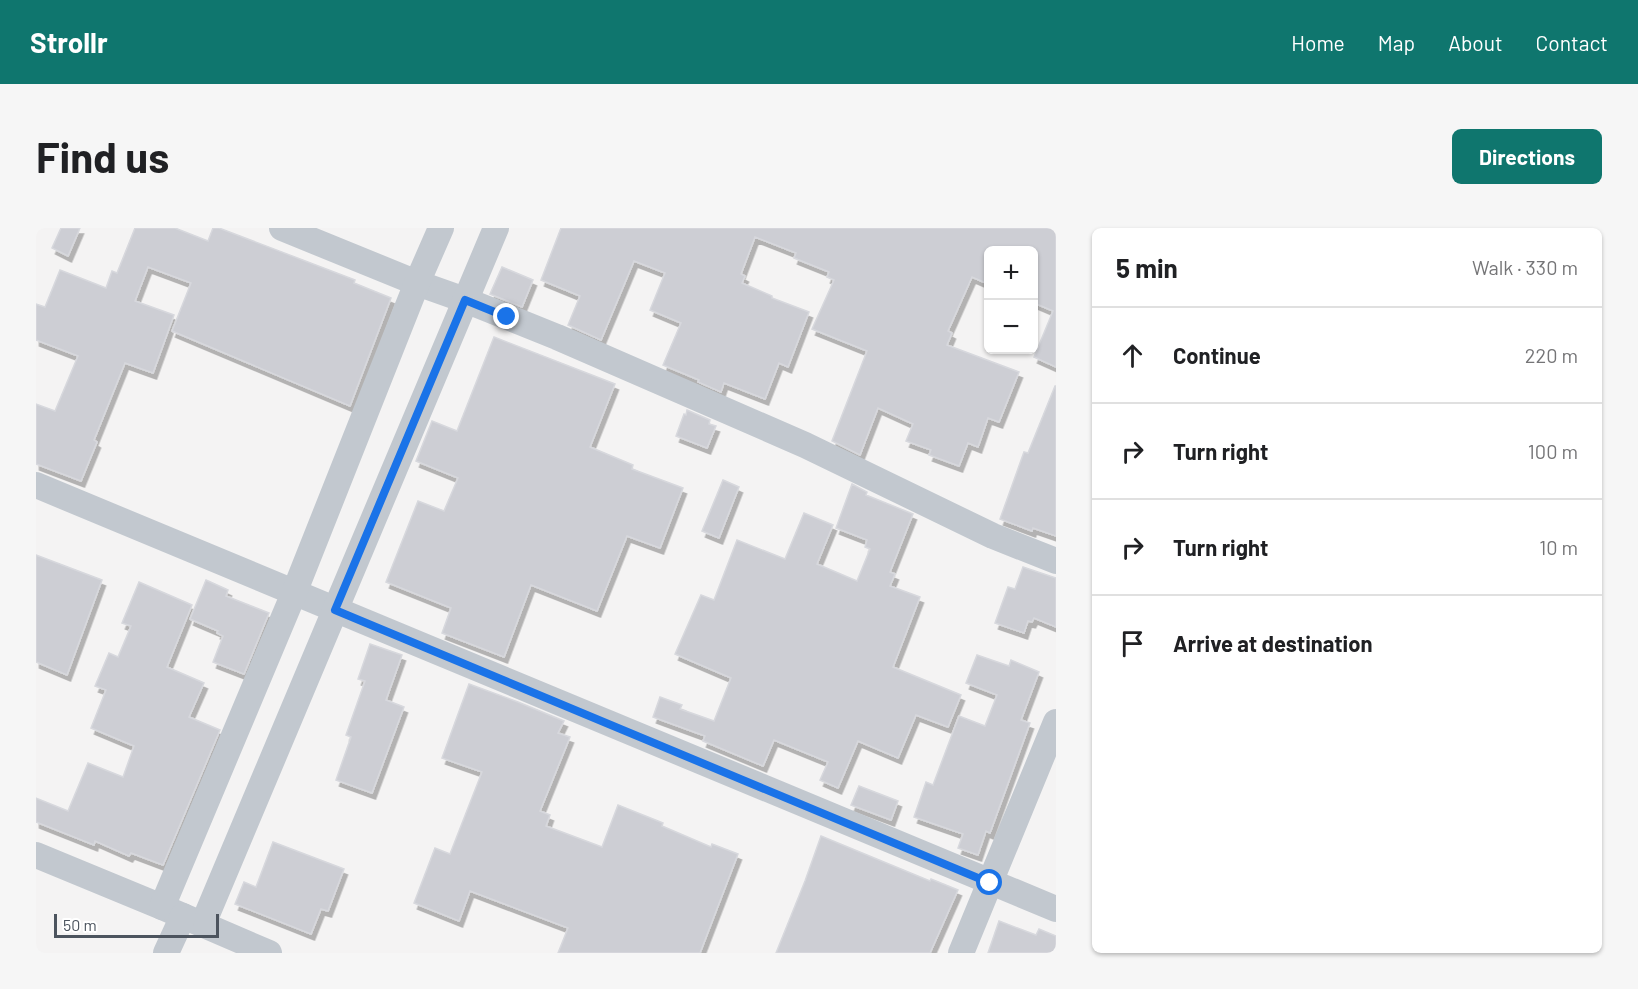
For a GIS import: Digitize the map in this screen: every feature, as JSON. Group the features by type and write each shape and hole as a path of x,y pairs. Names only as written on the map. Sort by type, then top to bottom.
{"street":[{"path":"282,228 557,337 794,440 993,536 1056,561"},
{"path":"183,916 294,593 441,228"},
{"path":"166,953 335,610 496,228"},
{"path":"36,485 1056,909"},
{"path":"961,953 1056,722"},
{"path":"36,855 269,953"}],"building":[{"path":"61,228 80,228 68,256 52,248"},
{"path":"135,228 175,228 208,241 213,228 219,228 355,280 354,283 391,298 350,406 172,331 191,283 148,267 135,301 174,315 153,373 125,363 94,440 97,442 81,481 36,464 36,404 55,411 78,356 36,340 36,304 45,307 60,270 106,288 112,271 117,273"},
{"path":"561,228 1056,228 1056,367 1034,357 1038,354 1038,347 1053,311 1038,305 1038,246 984,246 984,282 972,277 948,331 952,333 947,345 1019,372 999,422 988,418 978,447 968,443 959,466 929,455 931,450 906,441 913,424 878,408 860,455 832,441 867,351 812,329 834,280 827,277 829,272 794,258 796,253 755,237 741,274 745,276 742,283 772,298 809,312 788,367 779,363 765,399 724,383 721,392 663,365 681,323 650,310 665,273 634,261 601,340 568,325 580,296 541,280"},
{"path":"502,267 533,280 522,307 490,294"},
{"path":"494,337 615,384 590,447 633,465 632,469 683,488 660,548 627,536 597,611 531,585 504,657 442,633 451,608 386,582 418,501 444,511 458,478 416,461 432,421 457,431"},
{"path":"1055,386 1056,536 1033,528 1032,531 1000,519 1024,452 1028,453"},
{"path":"687,410 710,420 709,424 716,426 707,448 676,436"},
{"path":"723,480 739,487 719,538 702,531"},
{"path":"852,484 867,492 866,495 913,514 890,572 895,574 890,586 920,597 893,667 961,695 948,727 916,715 898,758 858,741 838,788 820,780 828,762 774,740 763,766 703,741 705,736 653,717 660,697 682,705 680,709 714,721 731,678 675,654 701,595 714,600 737,540 785,559 804,513 833,525 817,564 857,581 870,549 865,547 867,540 836,528"},
{"path":"36,555 102,580 67,675 36,662"},
{"path":"1023,567 1056,578 1056,627 1034,618 1032,622 1028,621 1024,633 995,623 1008,587 1015,589"},
{"path":"206,580 228,590 226,596 269,613 244,674 213,662 223,636 217,633 218,631 190,619"},
{"path":"139,582 192,605 167,667 204,683 189,717 220,730 163,865 131,853 129,856 95,841 94,845 36,822 36,798 68,811 88,763 123,777 134,746 91,728 106,690 95,686 109,653 118,657 131,626 122,623"},
{"path":"370,644 402,655 386,700 404,707 372,793 336,780 351,737 346,735 365,681 358,679"},
{"path":"977,655 1009,666 1011,660 1039,672 1021,720 1030,723 990,833 986,831 978,855 958,848 963,834 914,817 926,782 933,785 959,716 985,726 997,695 966,683"},
{"path":"469,684 564,721 558,733 570,737 540,811 550,815 546,826 602,847 618,805 663,823 662,826 711,847 712,844 738,854 700,953 558,953 568,928 470,891 459,921 414,903 435,848 450,854 482,772 442,758"},
{"path":"859,786 898,801 891,820 851,805"},
{"path":"821,836 930,881 931,879 958,890 930,953 776,953"},
{"path":"273,842 344,869 328,911 321,909 311,934 235,904 244,882 256,887"},
{"path":"999,921 1036,935 1039,929 1056,936 1056,953 988,953"}],"route":[{"path":"507,317 465,300 335,610 990,883"}]}
